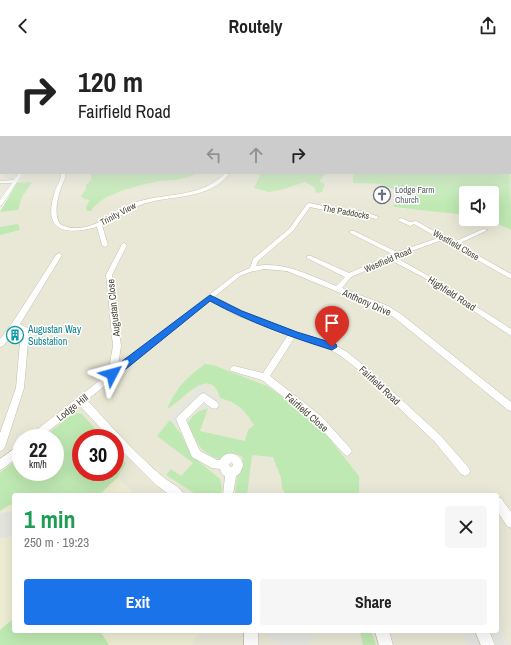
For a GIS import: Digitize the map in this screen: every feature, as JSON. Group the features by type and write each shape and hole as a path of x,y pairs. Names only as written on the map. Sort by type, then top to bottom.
{"street":[{"path":"0,204 20,174"},
{"name":"Trinity View","path":"63,174 64,178 59,186 56,201 54,221 57,224 71,229 99,225 120,212 142,202 206,189 219,182 227,174"},
{"path":"0,182 15,181"},
{"name":"The Paddocks","path":"253,268 252,265 255,260 291,230 309,205 346,213 362,213 376,217"},
{"name":"Westfield Close","path":"401,220 410,224 414,222 511,277"},
{"path":"99,225 105,245"},
{"path":"454,244 485,230"},
{"name":"Highfield Road","path":"352,232 394,256 511,333"},
{"name":"Westfield Road","path":"337,289 349,276 394,256 443,238"},
{"name":"Augustan Close","path":"112,374 117,346 109,275 124,246"},
{"path":"0,344 14,326 59,255"},
{"path":"308,257 349,276"},
{"name":"Anthony Drive","path":"243,272 253,268 271,266 288,269 385,308 398,316 511,407"},
{"name":"Lodge Hill","path":"44,429 112,374 243,272"},
{"name":"Fairfield Road","path":"210,298 239,313 332,347 356,362 437,438 464,471"},
{"path":"0,447 20,388 25,330 14,326"},
{"path":"265,377 293,334"},
{"name":"Fairfield Close","path":"234,369 265,377 318,419 347,451"},
{"path":"214,405 204,397 181,419 196,454 227,468 228,493"},
{"path":"81,400 127,450 176,493"},
{"path":"0,465 12,455"},
{"path":"499,505 511,522"},
{"path":"251,633 251,645"},
{"path":"383,633 386,645"},
{"path":"483,633 488,645"}],"shaded area":[{"path":"0,174 17,174 0,199"},
{"path":"24,174 261,174 254,188 284,189 305,182 314,187 325,174 353,174 353,183 381,184 399,192 414,195 418,201 396,202 393,207 458,213 459,226 499,225 511,230 511,645 0,645 0,211"},
{"path":"200,385 222,401 213,409 208,408 198,411 192,416 188,423 176,426 170,420"},
{"path":"113,481 122,481 133,493 101,493"},
{"path":"12,504 12,633 198,633 192,645 0,645 0,511"},
{"path":"12,511 12,536 0,538 0,513"},
{"path":"499,625 508,645 467,645 462,633 499,633"},
{"path":"313,633 309,645 280,645 264,634"}],"green space":[{"path":"91,174 194,174 184,178 160,181 122,191 103,199 91,211 87,211 86,207 90,200 84,199 81,196 86,189 86,185 91,180"},
{"path":"261,174 325,174 319,181 325,184 322,192 316,193 314,187 305,182 269,192 254,188"},
{"path":"353,174 510,174 511,230 499,225 499,186 459,186 459,214 393,207 396,202 417,201 414,195 399,192 381,184 353,183"},
{"path":"32,182 22,197 18,210 0,212 17,183"},
{"path":"18,224 20,230 0,235 0,227"},
{"path":"205,364 213,365 267,386 287,400 325,433 359,476 359,493 285,493 273,457 252,455 247,493 235,493 237,477 243,465 243,458 234,453 228,453 220,459 208,454 196,441 188,423 196,413 208,408 200,431 245,441 248,430 254,425 247,414 240,407 232,402 220,398 215,388 210,384 203,384 195,388 167,409 174,395 192,374"},
{"path":"77,413 82,414 95,429 72,429 72,481 114,481 101,493 12,493 12,504 0,511 0,473 12,463 12,481 64,481 64,429 54,429 70,416"},
{"path":"170,420 181,434 191,455 220,479 221,493 194,493 166,475 171,469 181,476 193,463 157,436"},
{"path":"12,620 12,633 101,633 109,645 0,645 0,630"},
{"path":"360,633 372,633 376,645 363,645"}],"place":[{"name":"Lodge Farm Church","path":"382,195"},
{"name":"Augustan Way Substation","path":"15,335"}],"route":[{"path":"112,374 173,325 210,298 239,313 332,347"}]}
